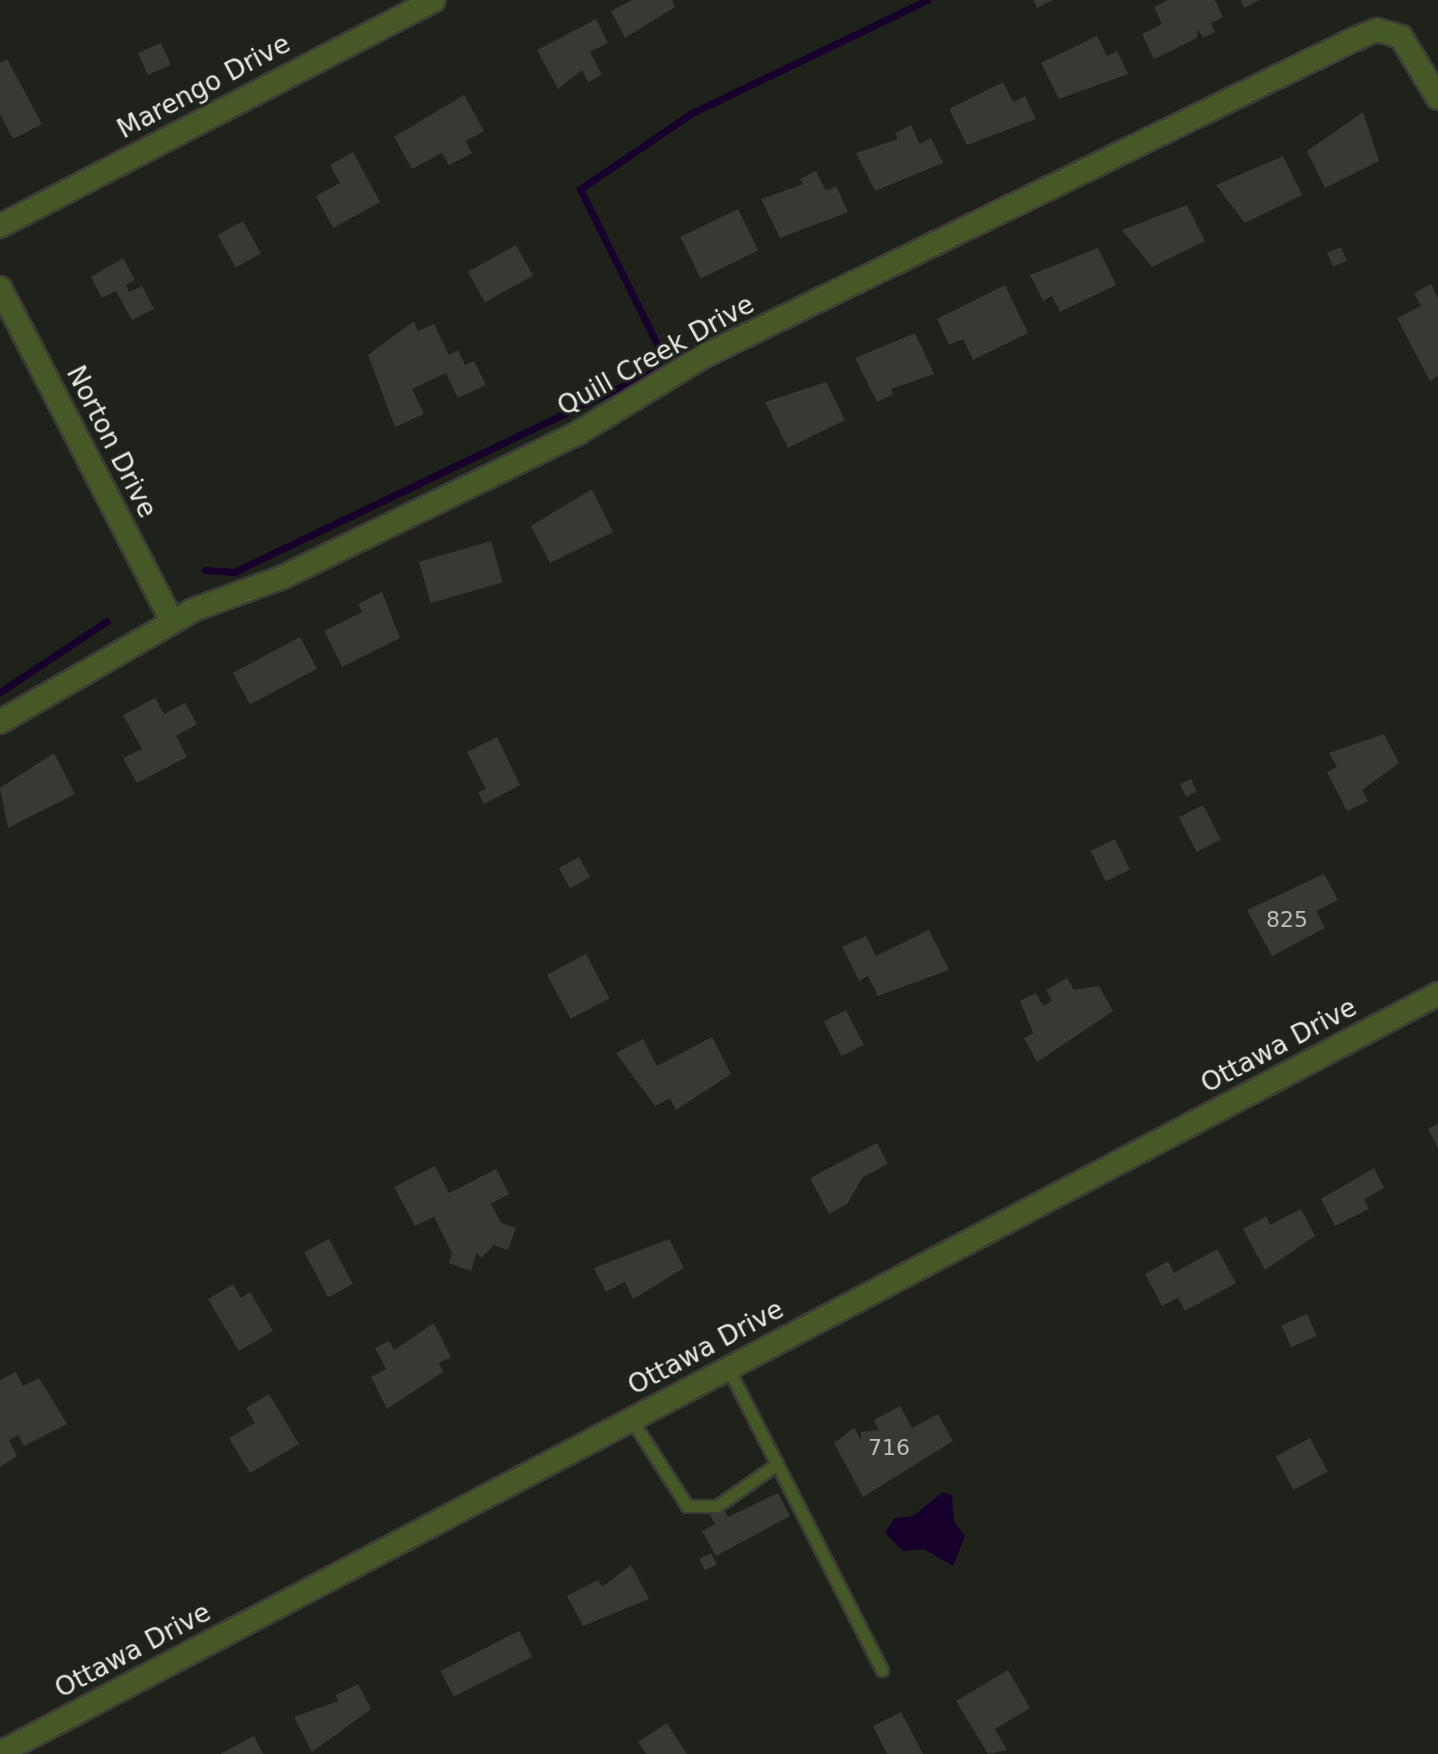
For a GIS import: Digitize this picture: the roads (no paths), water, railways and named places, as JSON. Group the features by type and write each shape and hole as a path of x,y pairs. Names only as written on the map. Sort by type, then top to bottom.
{"street":[{"name":"Marengo Drive","path":"0,226 434,0"},
{"name":"Quill Creek Drive","path":"0,722 172,621 283,577 578,433 706,355 1377,30 1389,32 1415,51 1438,98"},
{"name":"Norton Drive","path":"0,288 172,621"},
{"name":"Ottawa Drive","path":"0,1753 1438,994"}],"lane":[{"path":"728,1368 882,1670"},
{"path":"631,1419 687,1506 717,1506 777,1464"}],"waterway":[{"path":"205,570 234,572 658,369 658,346 580,189 692,113 927,0"},
{"path":"0,692 107,621"}]}
